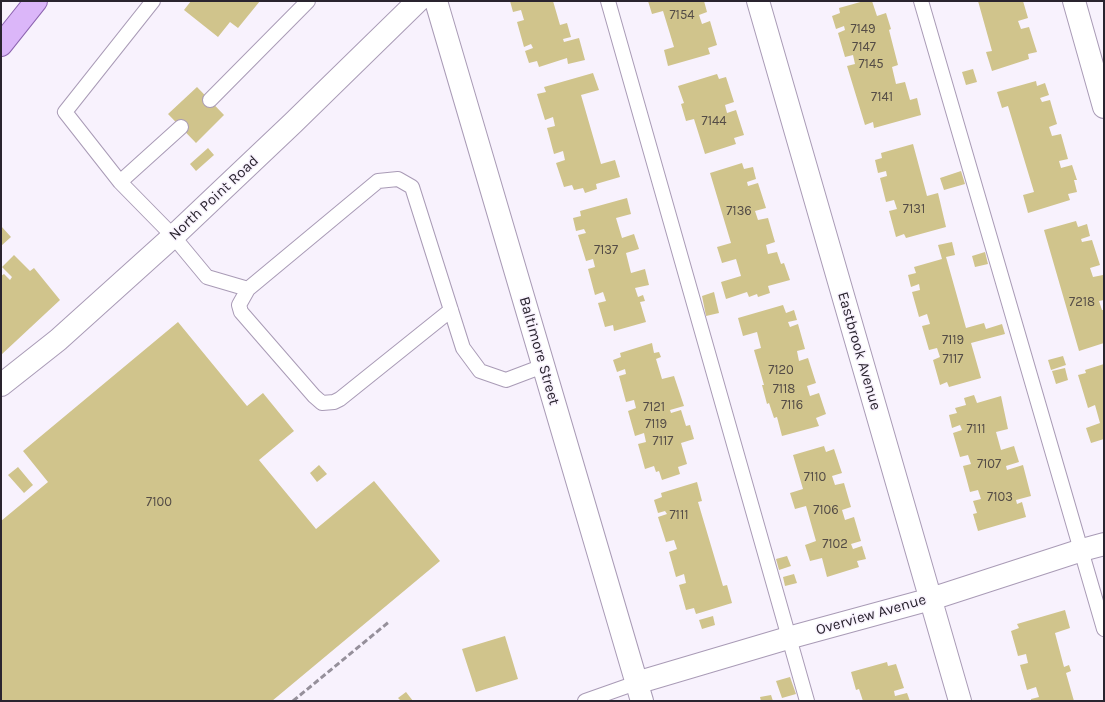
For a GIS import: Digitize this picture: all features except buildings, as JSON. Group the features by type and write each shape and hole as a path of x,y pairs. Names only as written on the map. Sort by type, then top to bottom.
{"main road":[{"path":"1,45 36,1"}],"street":[{"name":"North Point Road","path":"1,386 58,340 173,236 418,1"},
{"name":"Baltimore Street","path":"436,1 639,692"},
{"name":"Eastbrook Avenue","path":"758,1 960,701"},
{"path":"1074,1 1104,107"},
{"name":"Overview Avenue","path":"639,692 788,638 930,599 1104,544"}],"lane":[{"path":"153,1 65,112 120,182 173,236 207,277 248,289"},
{"path":"210,100 308,1"},
{"path":"608,1 807,701"},
{"path":"921,1 1104,629"},
{"path":"120,182 181,127"},
{"path":"451,310 340,398 334,402 322,403 314,396 241,312 239,305 248,289 378,181 398,179 412,187 451,310 463,348 480,371 506,380 543,366"},
{"path":"585,701 639,692"}],"railway":[{"path":"293,701 390,621"}]}
